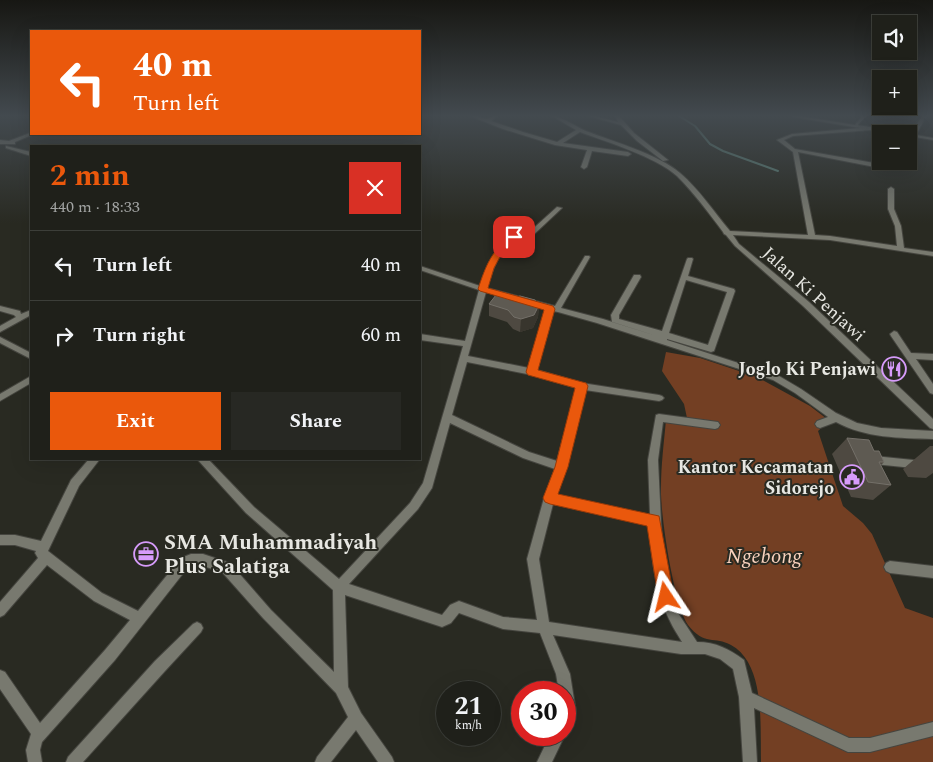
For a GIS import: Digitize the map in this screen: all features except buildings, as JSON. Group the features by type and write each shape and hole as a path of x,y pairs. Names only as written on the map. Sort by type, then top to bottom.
{"street":[{"path":"584,167 590,152"},
{"path":"597,152 643,155"},
{"path":"634,152 659,161 680,176"},
{"path":"655,152 674,167 680,176"},
{"path":"794,152 812,237"},
{"path":"802,152 872,165"},
{"name":"Jalan Ki Penjawi","path":"680,176 741,249 806,304 933,425"},
{"path":"891,188 891,209 898,226 901,248"},
{"path":"341,688 339,587 414,506 431,479 489,268 500,249 512,238 528,237 559,208"},
{"path":"726,233 812,237 859,242 933,254"},
{"path":"532,372 553,310 587,257"},
{"path":"663,338 690,258"},
{"path":"421,268 553,310 711,349 732,293 730,290 684,278"},
{"path":"637,277 615,315 616,320 776,378 791,385 836,418 862,429 894,434 933,435"},
{"path":"0,308 17,314 20,318"},
{"path":"0,329 30,313"},
{"path":"894,334 933,391"},
{"path":"421,337 468,344"},
{"path":"0,340 30,355"},
{"path":"909,356 933,356"},
{"path":"464,358 532,372 582,386 659,398"},
{"path":"0,398 30,380"},
{"path":"564,681 544,627 533,559 561,467 582,386"},
{"path":"448,418 526,455 561,467"},
{"path":"820,424 836,418"},
{"path":"694,649 674,617 666,597 656,543 653,460 658,419 715,425"},
{"path":"867,459 933,466"},
{"path":"0,611 45,552 75,483 94,460"},
{"path":"203,460 250,510 339,587 442,621 447,619 455,608 459,607 503,623 544,627 694,649 705,648 718,651 735,660 739,665 746,697 750,762"},
{"path":"550,498 654,520"},
{"path":"0,540 15,540 45,552 98,597 140,619"},
{"path":"34,761 33,747 40,735 140,619 185,562 203,560 226,567 267,614 341,688 356,718 387,762"},
{"path":"890,566 933,572"},
{"path":"73,762 197,628"},
{"path":"0,677 40,735"},
{"path":"746,697 848,745 870,745 933,729"},
{"path":"322,762 356,718"},
{"path":"544,762 552,746"}],"green space":[{"name":"Ngebong","path":"666,352 700,358 757,377 810,406 827,419 827,423 818,431 843,506 863,523 872,534 905,608 933,618 933,762 761,762 759,698 756,681 750,667 742,654 731,645 704,638 694,632 683,614 673,580 665,538 661,501 663,454 666,420 687,418 684,404 662,371"}],"waterway":[{"path":"725,152 778,171"}],"place":[{"name":"Joglo Ki Penjawi","path":"894,369"},
{"name":"Kantor Kecamatan Sidorejo","path":"852,477"},
{"name":"SMA Muhammadiyah Plus Salatiga","path":"146,554"}],"route":[{"path":"514,237 500,249 489,268 483,289 550,309 532,372 582,386 561,467 550,498 654,520 656,543 666,597"}]}
